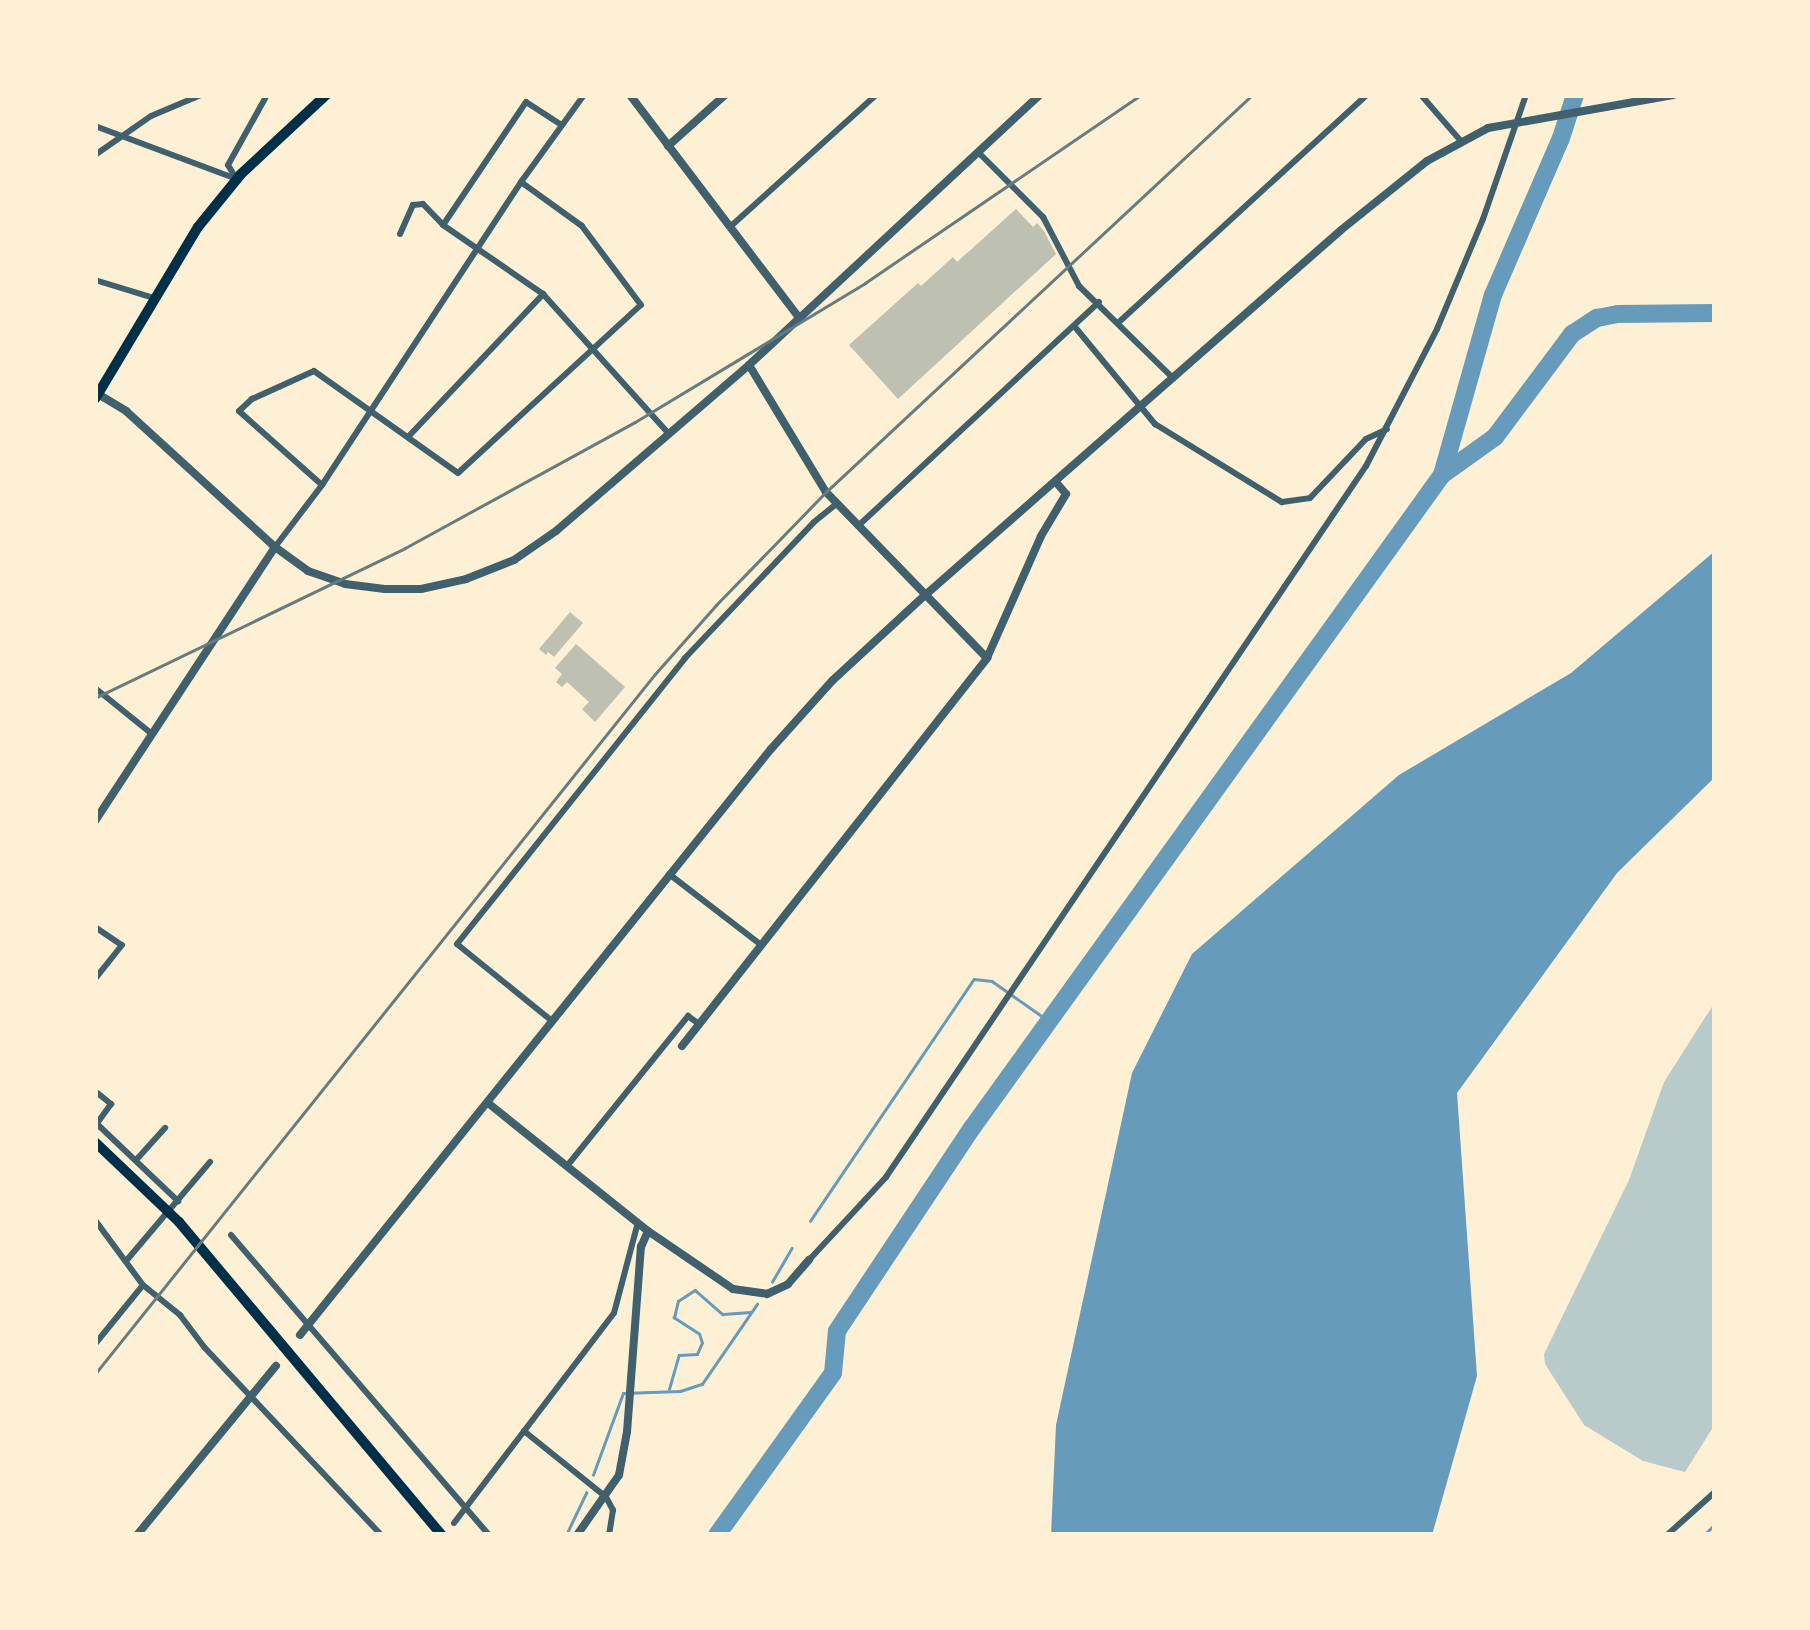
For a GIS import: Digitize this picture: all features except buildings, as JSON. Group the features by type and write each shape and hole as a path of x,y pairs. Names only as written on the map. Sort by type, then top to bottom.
{"highway":[{"path":"97,397 198,227 237,180 326,95"},
{"path":"95,1142 146,1187 206,1254 442,1535"}],"street":[{"path":"95,155 151,116 201,95"},
{"path":"237,180 228,166 267,95"},
{"path":"95,821 275,547 322,486 520,182 584,95"},
{"path":"630,95 798,316"},
{"path":"668,146 725,95"},
{"path":"731,226 876,95"},
{"path":"97,397 126,410 275,547 308,570 364,588 421,589 456,582 502,567 538,546 749,365 1040,95"},
{"path":"1119,322 1367,95"},
{"path":"1420,95 1460,140"},
{"path":"488,1103 648,1231 746,1294 781,1289 886,1178 1387,429 1437,329 1483,219 1521,120 1526,95"},
{"path":"300,1335 668,874 805,710 923,597 1398,182 1460,140 1521,120 1672,95"},
{"path":"443,225 526,102 560,124"},
{"path":"95,126 237,180"},
{"path":"979,153 1043,217 1078,286 1099,302 1172,378"},
{"path":"322,486 238,411 252,399 314,371 458,473 641,305 582,226 520,182"},
{"path":"400,234 413,205 424,204 443,225 543,294 596,348 668,433"},
{"path":"95,280 154,298"},
{"path":"408,437 543,294"},
{"path":"857,528 1099,302"},
{"path":"1076,327 1138,406 1172,437 1290,504 1310,498 1366,439 1387,429"},
{"path":"749,365 799,453 836,504 986,658"},
{"path":"682,1046 986,658 1041,536 1066,494 1056,482"},
{"path":"552,1021 457,944 685,658 801,535 836,504"},
{"path":"95,688 152,734"},
{"path":"668,874 760,944"},
{"path":"95,927 122,945 95,978"},
{"path":"567,1166 688,1016 699,1024"},
{"path":"95,1091 111,1104 96,1122 178,1201"},
{"path":"138,1159 164,1128"},
{"path":"126,1262 210,1162"},
{"path":"95,1220 143,1285 180,1315 380,1535"},
{"path":"454,1523 614,1313 630,1238 639,1221"},
{"path":"577,1535 619,1475 641,1246 648,1231"},
{"path":"230,1235 310,1323 489,1535"},
{"path":"95,1344 143,1285"},
{"path":"142,1533 276,1366"},
{"path":"524,1431 606,1497 613,1510 609,1535"},
{"path":"1667,1535 1715,1492"}],"shaded area":[{"path":"1715,1002 1715,1424 1685,1472 1643,1461 1584,1425 1545,1364 1544,1354 1629,1180 1664,1082"}],"water":[{"path":"1715,551 1715,777 1617,873 1457,1093 1477,1376 1432,1535 1051,1535 1056,1425 1132,1073 1192,954 1399,775 1571,673"}],"waterway":[{"path":"1442,475 1493,295 1561,138 1575,95"},
{"path":"717,1535 833,1373 837,1331 972,1128 1442,475 1495,437 1572,334 1597,318 1618,314 1715,313"},
{"path":"810,1221 974,979 992,981 1049,1021"},
{"path":"772,1282 792,1248"},
{"path":"669,1389 679,1355 697,1354 702,1343 699,1334 674,1318 678,1301 695,1290 723,1314 750,1312"},
{"path":"593,1475 623,1393 680,1391 702,1384 757,1304"},
{"path":"566,1535 586,1493"},
{"path":"1704,1535 1715,1524"}],"railway":[{"path":"95,698 405,548 635,422 865,283 1141,95"},
{"path":"95,1374 655,674 716,605 826,492 1252,95"}]}
